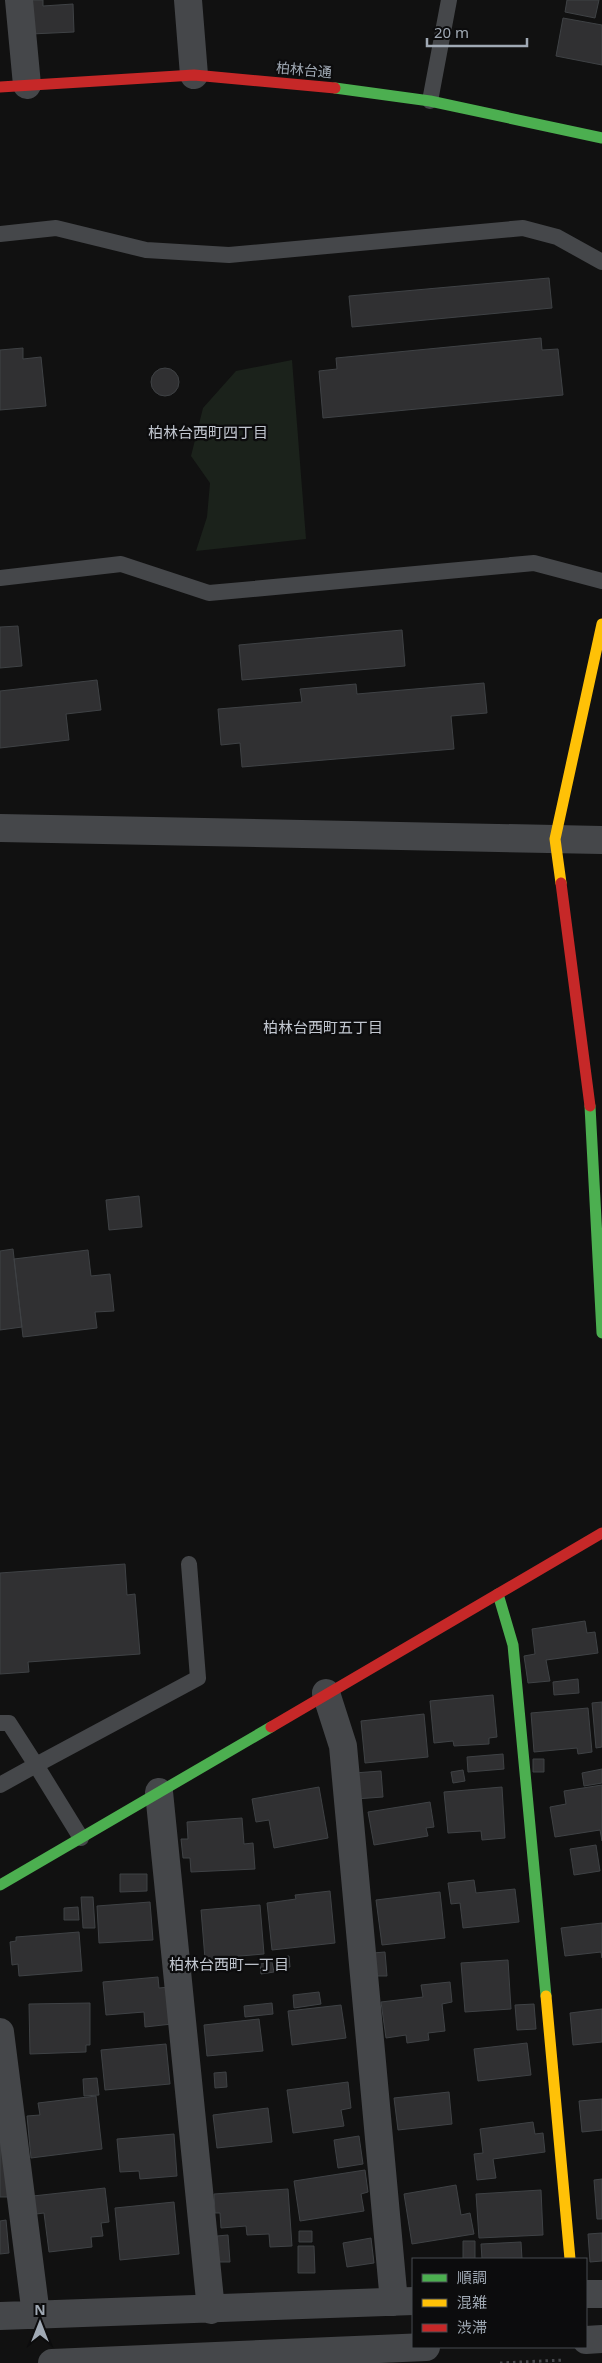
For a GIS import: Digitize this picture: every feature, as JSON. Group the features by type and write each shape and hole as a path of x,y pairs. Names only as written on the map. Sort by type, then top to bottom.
{"street":[{"path":"20,0 27,85"},
{"path":"188,0 194,75"},
{"name":"柏林台通","path":"0,87 194,75 335,88 430,101 602,138"},
{"path":"602,624 555,839 588,1096 602,1333"},
{"path":"0,828 602,840"},
{"path":"0,1884 82,1838 326,1693 602,1533"},
{"path":"498,1594 513,1645 570,2258"},
{"path":"0,2316 404,2302 343,1746 326,1693"},
{"path":"160,1792 212,2310"},
{"path":"0,2032 36,2315"},
{"path":"587,2294 602,2294"},
{"path":"587,2340 602,2339"},
{"path":"52,2363 412,2348"}],"lane":[{"path":"430,101 449,0"},
{"path":"0,234 56,228 146,250 228,255 523,228 557,237 602,262"},
{"path":"0,578 121,564 210,593 534,563 602,581"},
{"path":"0,1785 198,1678 189,1564"},
{"path":"0,1723 9,1723 82,1838"}],"path":[{"path":"500,2363 565,2360"}],"shaded area":[{"path":"292,360 306,539 196,551 207,517 210,483 191,456 203,408 236,371"}],"building":[{"path":"30,0 43,0 43,6 73,4 74,32 31,34"},
{"path":"567,0 599,0 595,18 565,12"},
{"path":"563,18 602,25 602,65 556,56"},
{"path":"549,278 552,308 352,327 349,296"},
{"path":"541,338 542,350 558,349 563,395 323,418 319,371 337,369 336,358"},
{"path":"23,348 23,359 41,357 46,406 0,410 0,350"},
{"path":"165,368 175,372 179,382 175,392 165,396 155,392 151,382 155,372"},
{"path":"18,626 22,666 0,668 0,627"},
{"path":"402,630 405,666 242,680 239,645"},
{"path":"97,680 101,710 66,714 69,740 0,748 0,691"},
{"path":"484,683 487,713 451,716 454,749 242,767 240,743 221,745 218,709 302,702 300,689 356,684 357,694"},
{"path":"139,1196 142,1227 109,1230 106,1200"},
{"path":"13,1249 22,1327 0,1330 0,1251"},
{"path":"88,1250 91,1276 110,1274 114,1311 95,1312 97,1328 23,1337 14,1259"},
{"path":"125,1564 127,1595 135,1594 140,1654 28,1662 29,1672 0,1674 0,1573"},
{"path":"585,1621 587,1633 595,1632 598,1653 546,1660 550,1681 528,1683 524,1656 535,1654 532,1629"},
{"path":"578,1679 579,1693 554,1695 553,1682"},
{"path":"493,1695 497,1737 489,1738 489,1744 454,1746 453,1741 434,1743 430,1701"},
{"path":"602,1702 602,1747 596,1748 592,1703"},
{"path":"588,1708 592,1752 578,1754 577,1748 534,1752 531,1713"},
{"path":"424,1714 428,1757 365,1763 361,1721"},
{"path":"503,1754 504,1769 468,1772 467,1757"},
{"path":"533,1759 544,1759 544,1772 533,1772"},
{"path":"602,1769 602,1783 584,1786 582,1773"},
{"path":"463,1770 465,1781 453,1783 451,1772"},
{"path":"381,1771 383,1797 355,1799 354,1773"},
{"path":"602,1785 602,1841 600,1830 555,1837 550,1807 566,1804 564,1791"},
{"path":"319,1787 328,1838 274,1848 269,1820 256,1822 252,1799"},
{"path":"502,1787 505,1838 482,1840 481,1831 448,1833 444,1792"},
{"path":"430,1802 434,1827 426,1828 428,1836 374,1845 368,1812"},
{"path":"242,1818 244,1844 253,1843 255,1869 191,1872 190,1858 183,1858 181,1839 188,1839 187,1822"},
{"path":"596,1845 600,1871 574,1875 570,1849"},
{"path":"120,1874 147,1874 147,1891 120,1892"},
{"path":"474,1880 476,1893 515,1889 519,1922 463,1928 460,1903 451,1904 448,1883"},
{"path":"330,1891 335,1943 272,1950 267,1903 296,1899 295,1895"},
{"path":"440,1892 445,1938 382,1945 376,1900"},
{"path":"81,1897 93,1897 95,1928 83,1928"},
{"path":"150,1902 153,1940 99,1943 97,1906"},
{"path":"260,1905 264,1954 205,1959 201,1910"},
{"path":"78,1907 79,1920 64,1920 64,1908"},
{"path":"602,1923 602,1958 601,1952 565,1956 561,1928"},
{"path":"79,1932 82,1971 19,1976 18,1964 12,1965 10,1942 16,1941 16,1937"},
{"path":"385,1952 387,1976 375,1976 373,1953"},
{"path":"289,1956 290,1967 279,1969 277,1958"},
{"path":"508,1960 511,2009 465,2012 461,1963"},
{"path":"272,1962 274,1972 261,1974 260,1964"},
{"path":"158,1977 159,1988 169,1987 172,2024 145,2027 144,2012 106,2015 103,1982"},
{"path":"450,1982 452,2002 442,2004 445,2031 428,2033 429,2040 407,2043 406,2035 386,2038 381,2002 423,1997 421,1985"},
{"path":"319,1992 321,2004 294,2008 293,1995"},
{"path":"90,2003 90,2045 86,2045 86,2052 30,2054 29,2004"},
{"path":"272,2003 273,2014 245,2017 244,2006"},
{"path":"534,2004 536,2029 517,2030 515,2005"},
{"path":"341,2005 346,2038 292,2045 288,2011"},
{"path":"602,2009 602,2042 573,2045 570,2013"},
{"path":"259,2019 263,2051 207,2056 204,2025"},
{"path":"527,2043 531,2075 478,2081 474,2049"},
{"path":"166,2044 170,2084 105,2090 101,2050"},
{"path":"226,2072 227,2087 215,2088 214,2073"},
{"path":"97,2078 99,2095 84,2096 83,2079"},
{"path":"348,2082 351,2108 341,2110 344,2126 293,2133 287,2090"},
{"path":"449,2092 452,2124 398,2130 394,2098"},
{"path":"96,2096 102,2149 31,2158 27,2116 40,2115 38,2103"},
{"path":"602,2099 602,2130 582,2132 579,2101"},
{"path":"268,2108 272,2142 217,2148 213,2115"},
{"path":"533,2122 535,2134 543,2133 545,2152 493,2159 496,2178 477,2180 474,2154 483,2153 480,2129"},
{"path":"0,2125 8,2197 0,2197"},
{"path":"174,2134 177,2176 140,2179 139,2171 120,2172 117,2139"},
{"path":"359,2136 363,2164 338,2168 334,2140"},
{"path":"365,2170 368,2192 361,2194 364,2211 300,2221 294,2181"},
{"path":"602,2179 602,2219 597,2219 594,2180"},
{"path":"456,2185 461,2215 470,2213 474,2234 412,2244 404,2194"},
{"path":"105,2188 109,2222 101,2223 103,2236 91,2237 92,2247 49,2252 44,2213 36,2214 33,2196"},
{"path":"288,2189 292,2246 270,2247 269,2234 247,2235 246,2226 221,2228 220,2213 215,2213 214,2194"},
{"path":"541,2190 543,2235 479,2238 476,2194"},
{"path":"174,2202 179,2254 120,2260 115,2208"},
{"path":"6,2220 9,2253 0,2254 0,2221"},
{"path":"299,2231 312,2231 312,2242 299,2242"},
{"path":"602,2233 602,2261 590,2262 588,2234"},
{"path":"228,2235 230,2262 218,2262 217,2236"},
{"path":"371,2238 374,2263 347,2267 343,2243"},
{"path":"463,2241 475,2241 475,2258 463,2258"},
{"path":"521,2242 522,2258 482,2258 481,2244"},
{"path":"298,2246 314,2246 315,2273 298,2273"}],"traffic: fast":[{"path":"335,88 430,101 602,138"},
{"path":"590,1106 602,1333"},
{"path":"498,1594 513,1645 546,1996"},
{"path":"0,1885 271,1727"}],"traffic: slow":[{"path":"561,883 555,839 602,624"},
{"path":"546,1996 570,2258"}],"traffic: jam":[{"path":"0,87 194,75 335,88"},
{"path":"561,883 590,1106"},
{"path":"271,1727 602,1533"}],"district":[{"name":"柏林台西町四丁目","path":"208,433"},
{"name":"柏林台西町五丁目","path":"323,1028"},
{"name":"柏林台西町一丁目","path":"229,1965"}]}
